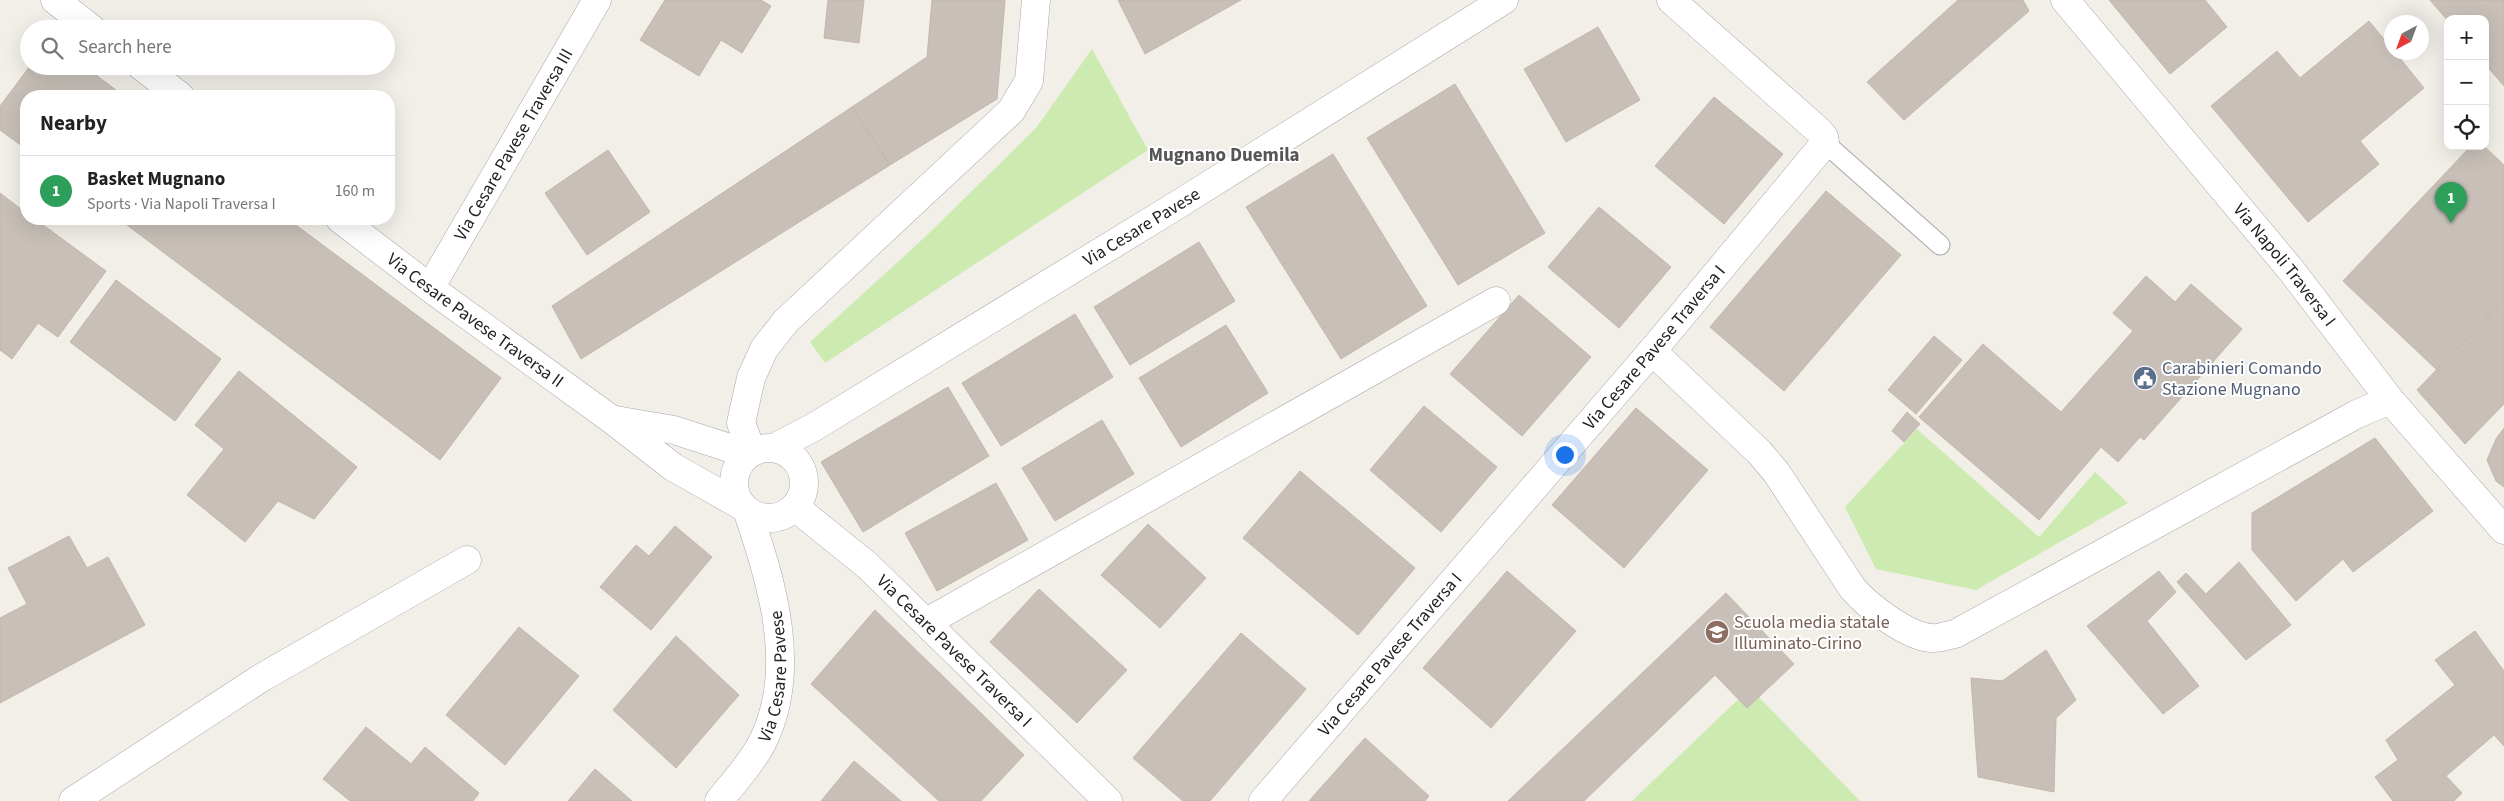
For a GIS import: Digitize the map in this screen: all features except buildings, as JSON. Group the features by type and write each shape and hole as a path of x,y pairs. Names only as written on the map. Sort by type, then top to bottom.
{"street":[{"path":"54,0 80,20"},
{"name":"Via Cesare Pavese Traversa III","path":"430,288 597,0"},
{"path":"758,452 741,423 751,378 764,349 786,321 1011,111 1028,81 1036,0"},
{"name":"Via Cesare Pavese","path":"758,452 814,427 1174,207 1504,0"},
{"path":"1671,0 1819,131 1824,136 1825,143"},
{"name":"Via Napoli Traversa I","path":"2065,0 2291,270 2390,400 2504,530"},
{"path":"153,75 172,90"},
{"name":"Via Cesare Pavese Traversa I","path":"1263,801 1652,351 1825,143"},
{"name":"Via Cesare Pavese Traversa II","path":"348,225 673,467 745,508"},
{"path":"927,622 1496,302"},
{"path":"1652,351 1759,452 1776,472 1865,603 1916,635 1933,639 1955,634 2357,414 2390,400"},
{"name":"Via Cesare Pavese Traversa II","path":"611,419 674,430 758,452"},
{"path":"784,451 800,466 804,488 795,507 787,514 766,519 745,508 737,498 734,479 741,461 758,452 784,451"},
{"name":"Via Cesare Pavese Traversa I","path":"795,507 835,537 927,622 1108,801"},
{"name":"Via Cesare Pavese","path":"719,801 762,744 776,708 782,656 764,559 745,508"},
{"path":"73,801 261,678 467,560"}],"lane":[{"path":"1825,143 1940,245"}],"green space":[{"path":"1092,49 1148,150 825,363 810,342 925,237 1036,128"},
{"path":"1917,429 2039,537 2095,472 2128,503 1976,590 1876,569 1845,507"},
{"path":"1750,688 1860,801 1632,801"}],"place":[{"name":"Basket Mugnano","path":"2451,223"},
{"name":"Carabinieri Comando Stazione Mugnano","path":"2145,378"},
{"name":"Scuola media statale Illuminato-Cirino","path":"1717,632"}],"district":[{"name":"Mugnano Duemila","path":"1224,154"}]}
